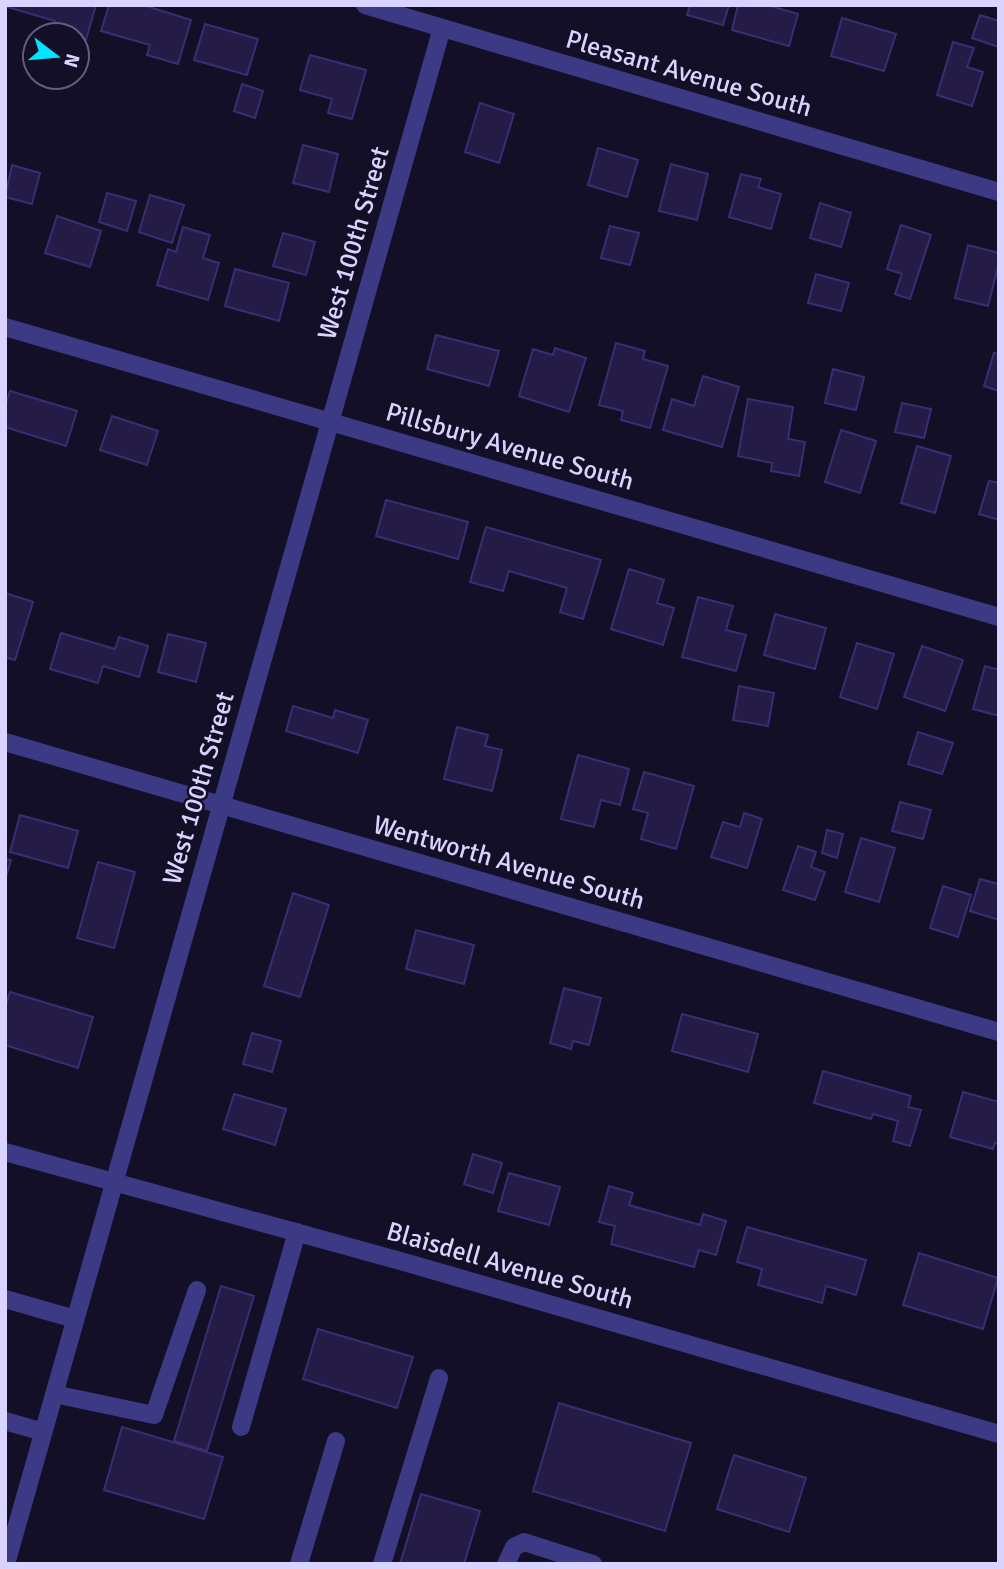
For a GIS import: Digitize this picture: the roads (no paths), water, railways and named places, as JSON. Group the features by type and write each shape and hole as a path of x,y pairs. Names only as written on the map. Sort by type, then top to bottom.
{"street":[{"name":"Pleasant Avenue South","path":"365,5 999,192"},
{"name":"West 100th Street","path":"6,1564 442,28"},
{"name":"Pillsbury Avenue South","path":"5,327 999,617"},
{"name":"Wentworth Avenue South","path":"5,742 999,1032"},
{"name":"Blaisdell Avenue South","path":"5,1152 297,1232 999,1434"},
{"path":"241,1427 297,1232"},
{"path":"54,1394 154,1415 197,1290"},
{"path":"5,1299 75,1319"},
{"path":"382,1564 439,1378"},
{"path":"5,1421 43,1432"},
{"path":"299,1564 336,1441"},
{"path":"506,1564 514,1547 524,1542 593,1564"}]}
